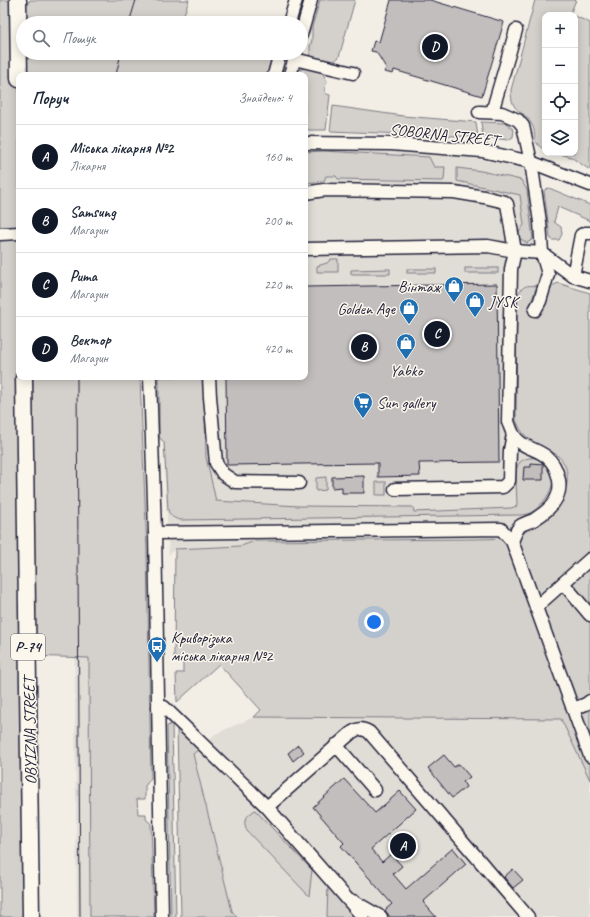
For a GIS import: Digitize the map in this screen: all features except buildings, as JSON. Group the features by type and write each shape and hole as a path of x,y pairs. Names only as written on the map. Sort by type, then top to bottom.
{"main road":[{"path":"18,0 18,16"},
{"path":"19,60 19,72"},
{"name":"OBYIZNA STREET","path":"24,380 32,917"}],"street":[{"path":"291,16 296,0"},
{"path":"306,16 311,0"},
{"path":"492,112 516,30"},
{"path":"275,72 278,60"},
{"path":"291,72 294,60"},
{"path":"308,60 353,73"},
{"path":"478,112 502,113 518,120 523,126 531,162 540,222 542,253 548,274 540,301 535,310"},
{"name":"SOBORNA STREET","path":"308,142 391,144 477,150 531,162 590,185"},
{"path":"308,193 324,190 454,192 505,202 507,204 515,251 511,269 508,422 513,434 522,442 548,457 556,467 560,487 560,492 550,506 536,518 520,526 512,541"},
{"path":"0,234 16,233"},
{"path":"573,276 581,235 590,233"},
{"path":"308,249 488,246 515,251 542,253 573,276 590,281"},
{"path":"150,380 155,533 162,917"},
{"path":"209,380 216,463 223,474 235,482 299,483"},
{"path":"395,489 503,487 510,481 510,450 513,434"},
{"path":"155,533 501,530 512,541 590,756"},
{"path":"536,607 590,559"},
{"path":"563,583 590,615"},
{"path":"573,709 590,701"},
{"path":"158,707 164,707 267,807 364,917"},
{"path":"267,807 336,745 356,729 362,729 369,732 528,917"},
{"path":"336,745 375,790"},
{"path":"347,898 381,917"}],"shaded area":[{"path":"0,0 18,0 18,5 29,2 30,0 189,0 183,16 16,16 16,60 272,60 269,72 16,72 16,380 140,380 147,552 151,778 145,786 145,799 137,799 138,814 146,814 146,819 151,824 154,917 90,917 89,658 29,656 31,917 0,917"},
{"path":"320,0 355,0 339,57 336,60 328,62 321,61 310,54 312,27"},
{"path":"535,0 576,0 571,12 542,12 542,148 537,144 533,127 528,118 515,107 511,98 511,90"},
{"path":"578,17 590,23 590,170 567,156 578,156"},
{"path":"305,68 322,72 327,81 325,92 330,95 326,130 308,130 308,72 297,72 298,70"},
{"path":"333,106 403,116 476,122 478,137 330,131"},
{"path":"481,122 506,123 514,130 513,137 508,140 483,137"},
{"path":"308,148 356,149 451,155 507,164 541,172 550,237 537,286 527,285 528,439 557,455 563,462 567,473 567,489 560,502 520,538 255,541 241,546 175,549 169,555 163,443 158,438 157,380 308,380"},
{"path":"323,151 429,157 434,167 445,167 444,180 338,179 336,176 326,176 324,181 308,183 308,152"},
{"path":"457,168 481,171 521,180 527,190 533,239 527,243 519,238 519,232 524,225 520,195 457,181"},
{"path":"549,188 590,205 590,221 558,207 554,222 561,227 562,234 559,240 552,240 550,237 544,191"},
{"path":"331,259 338,259 338,272 317,272 317,266 327,263"},
{"path":"465,268 498,268 498,273 465,273"},
{"path":"390,269 390,274 351,274 351,270"},
{"path":"407,269 436,269 436,273 407,273"},
{"path":"558,283 590,293 590,780 561,719 254,717 261,710 219,664 177,702 176,673 183,673 183,658 174,658 175,549 241,546 255,541 520,538 556,506 561,500 566,489 567,470 565,465 557,455 535,443 526,436 516,420 517,295 526,286 537,286 528,310 538,318 545,306 552,286"},
{"path":"72,380 89,658 90,917 77,917"},
{"path":"159,380 204,380 206,457 216,501 298,506 413,507 414,512 511,508 517,506 516,470 519,463 529,458 545,459 552,469 553,479 550,491 543,502 530,513 521,515 179,520 171,516 168,510 164,442 159,437"},
{"path":"326,477 326,490 316,491 316,478"},
{"path":"376,482 386,482 386,495 376,495"},
{"path":"254,717 561,719 590,780 590,917 237,917 232,911 193,754 215,734"},
{"path":"172,724 176,917 171,917 167,726"},
{"path":"177,726 199,749 193,754 232,911 237,917 181,917"},
{"path":"255,810 312,870 309,896 247,831 245,821"},
{"path":"328,885 355,917 327,917"}],"tram line":[{"path":"131,16 136,0"},
{"path":"117,72 119,60"},
{"path":"77,380 80,917"}],"place":[{"name":"Вектор","path":"435,47"},
{"name":"Вінтаж","path":"454,303"},
{"name":"JYSK","path":"475,318"},
{"name":"Golden Age","path":"409,325"},
{"name":"Puma","path":"437,334"},
{"name":"Samsung","path":"364,347"},
{"name":"Yabko","path":"406,360"},
{"name":"Sun gallery","path":"363,419"},
{"name":"Криворізька міська лікарня №2","path":"157,663"},
{"name":"Міська лікарня №2","path":"403,846"}]}
